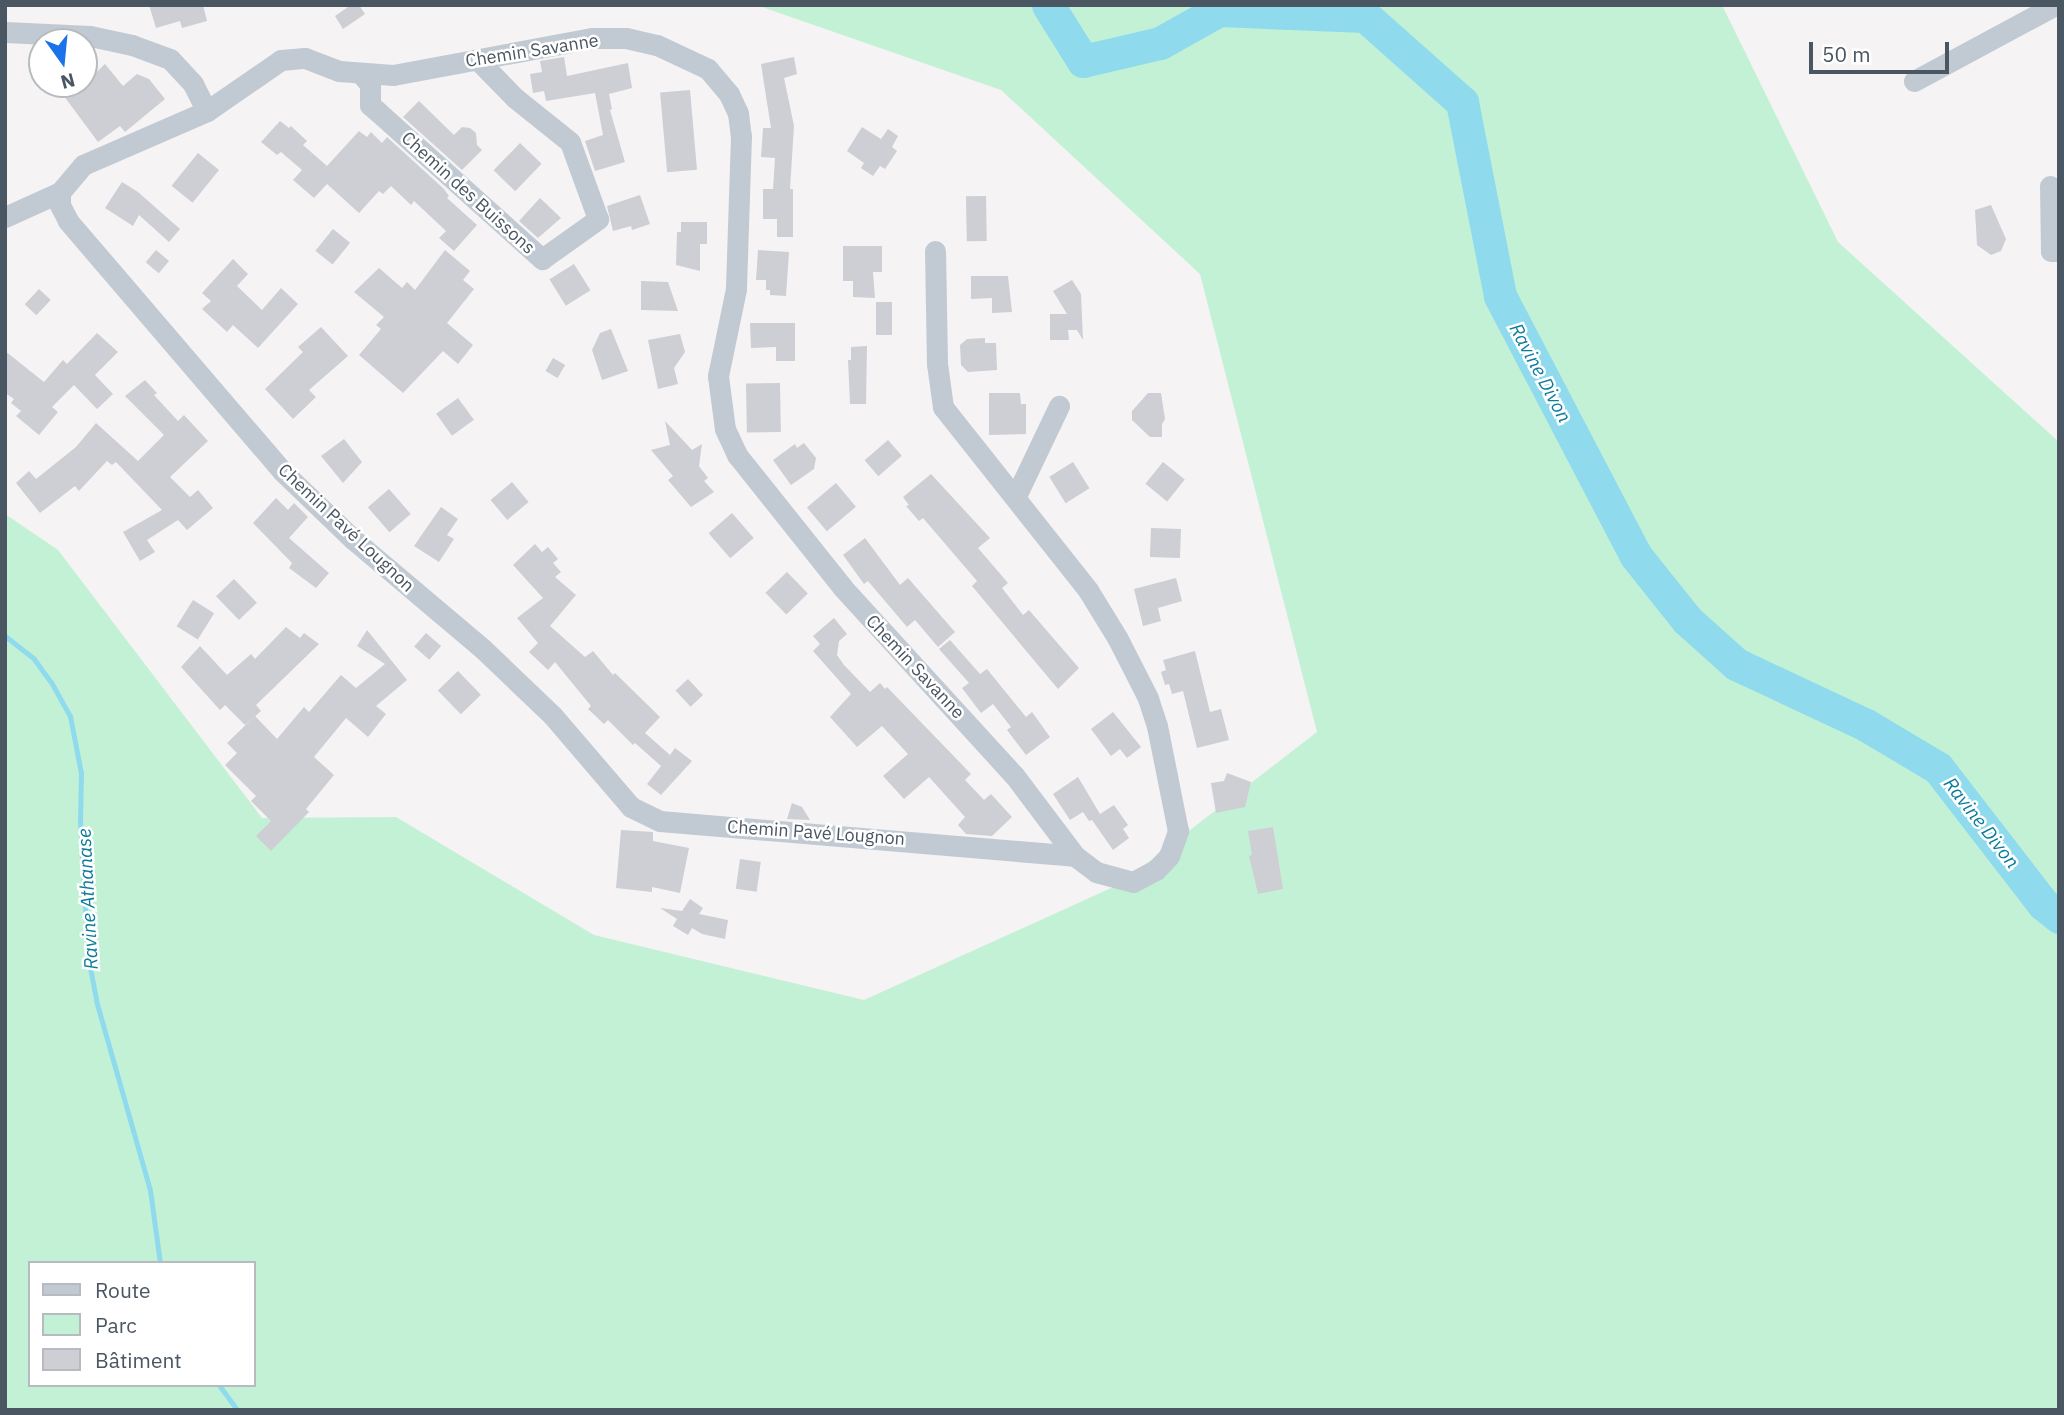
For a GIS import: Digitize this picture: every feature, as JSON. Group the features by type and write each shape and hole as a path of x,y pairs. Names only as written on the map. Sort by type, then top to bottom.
{"street":[{"path":"1914,81 2054,13"},
{"path":"5,32 90,36 132,45 170,59 193,84 207,111 83,165 60,192 5,217"},
{"name":"Chemin Savanne","path":"207,111 281,60 305,58 339,71 362,75 393,75 592,38 626,38 657,45 708,69 729,94 738,113 741,136 736,289 718,376 725,429 737,455 843,589 1014,775 1075,856 1096,872 1133,882 1156,870 1168,856 1178,831 1157,726 1142,686 1088,590 943,407 937,364 935,251"},
{"name":"Chemin des Buissons","path":"362,75 370,84 370,105 542,260 598,219 570,142 515,98 477,59"},
{"path":"2050,186 2051,251 2059,251"},
{"name":"Chemin Pavé Lougnon","path":"60,192 61,205 80,237 283,472 354,540 483,649 553,716 631,807 660,821 1075,856"},
{"path":"1016,496 1059,406"}],"green space":[{"path":"756,5 1722,5 1838,242 2059,442 2059,1410 5,1410 5,514 58,550 262,818 396,817 594,935 864,1000 1120,884 1317,732 1200,274 1001,90"}],"building":[{"path":"149,5 203,5 207,21 182,28 180,21 156,28"},
{"path":"351,5 359,5 365,14 343,29 335,16"},
{"path":"564,57 567,76 628,63 632,88 609,94 610,110 625,162 595,171 585,141 603,135 595,93 546,101 544,91 533,93 530,74 542,72 540,61"},
{"path":"794,57 797,74 784,78 794,126 790,189 793,189 793,237 777,237 777,219 763,219 763,189 773,189 775,158 761,157 763,128 771,128 761,64"},
{"path":"105,64 123,86 137,74 149,79 165,99 125,132 120,126 98,142 65,98 98,98 98,71"},
{"path":"690,90 697,170 667,172 660,93"},
{"path":"419,101 454,135 462,127 470,128 476,133 477,145 482,150 462,170 403,117"},
{"path":"280,121 289,128 291,126 307,141 303,145 327,166 359,131 367,137 371,132 382,143 387,137 444,189 449,196 447,198 477,225 454,251 439,238 446,231 414,201 411,205 391,186 383,194 379,191 359,213 327,184 314,198 293,180 302,170 281,152 277,155 261,142"},
{"path":"862,127 881,139 888,129 898,136 892,147 897,151 885,169 880,166 873,176 861,168 864,163 847,151"},
{"path":"520,143 542,164 515,191 494,170"},
{"path":"198,153 219,170 193,203 172,186"},
{"path":"122,182 138,192 180,229 169,242 139,215 133,226 105,208"},
{"path":"640,195 650,224 632,230 631,226 613,231 607,206"},
{"path":"966,196 986,196 987,241 967,241"},
{"path":"540,198 561,218 538,238 519,221"},
{"path":"1991,205 2006,239 2001,251 1991,255 1977,245 1975,210"},
{"path":"681,222 707,222 707,244 700,244 700,271 676,265 677,232 681,232"},
{"path":"333,229 350,243 332,265 315,251"},
{"path":"843,246 882,246 882,272 873,272 875,298 853,297 853,281 843,281"},
{"path":"156,250 169,261 159,273 146,262"},
{"path":"445,250 470,271 463,280 474,289 447,323 473,345 458,364 443,351 403,393 359,355 381,329 376,325 384,317 354,292 379,268 402,288 407,282 415,290"},
{"path":"758,250 789,252 786,296 770,295 770,290 766,290 766,280 756,280"},
{"path":"233,259 248,274 237,286 262,310 281,288 298,304 258,348 233,325 227,332 202,309 211,301 202,293"},
{"path":"574,264 590,290 566,306 549,279"},
{"path":"971,276 1008,276 1012,312 992,313 992,298 971,299"},
{"path":"1072,280 1081,294 1083,340 1077,330 1068,330 1069,340 1050,340 1050,314 1067,314 1053,291"},
{"path":"641,281 668,282 678,311 641,310"},
{"path":"39,289 51,300 36,315 25,304"},
{"path":"876,302 892,302 892,335 876,335"},
{"path":"750,323 795,323 795,361 776,361 776,347 751,348"},
{"path":"321,327 348,356 309,390 316,397 293,419 265,389 303,352 298,347"},
{"path":"611,329 628,371 602,380 592,350 600,333"},
{"path":"97,333 118,352 95,375 113,394 97,409 74,385 52,407 58,412 39,435 16,416 21,411 11,403 14,399 5,393 5,351 44,382 63,360 67,364"},
{"path":"680,334 685,352 674,368 678,384 658,389 648,340"},
{"path":"985,338 985,343 996,343 997,370 968,372 961,365 960,345 967,339"},
{"path":"867,346 866,404 850,404 848,360 851,360 851,347"},
{"path":"553,358 565,365 558,378 546,371"},
{"path":"145,380 157,393 154,395 178,421 184,415 208,441 170,477 190,497 198,490 213,508 187,530 178,520 147,540 155,552 140,561 123,532 162,510 116,462 112,465 107,461 79,491 75,486 40,513 16,483 29,471 36,479 76,447 96,423 138,461 164,435 125,396"},
{"path":"780,383 781,432 747,433 746,384"},
{"path":"989,393 1020,393 1021,404 1026,404 1026,434 989,435"},
{"path":"1148,393 1161,393 1165,419 1162,424 1162,437 1150,437 1132,420 1132,411"},
{"path":"458,398 474,420 452,436 436,414"},
{"path":"665,421 692,450 702,444 699,466 708,478 704,481 714,492 691,507 668,480 673,476 651,450 670,445"},
{"path":"344,439 362,462 343,483 321,456"},
{"path":"888,440 902,456 878,476 865,460"},
{"path":"804,443 816,458 814,469 791,485 773,460 795,444 797,448"},
{"path":"1073,462 1089,488 1066,503 1049,477"},
{"path":"1163,462 1185,480 1167,501 1145,484"},
{"path":"931,474 990,538 978,548 1008,583 1002,588 1023,615 1029,610 1079,668 1058,689 972,586 977,581 923,518 919,521 906,506 909,505 903,497"},
{"path":"512,482 529,502 507,520 491,500"},
{"path":"836,483 856,507 827,531 807,507"},
{"path":"389,489 411,514 390,532 368,507"},
{"path":"276,498 288,510 294,503 308,517 289,538 329,573 316,588 289,568 292,563 253,523"},
{"path":"441,507 458,519 447,535 454,539 439,562 414,546"},
{"path":"732,513 754,538 730,558 709,533"},
{"path":"1151,528 1181,529 1180,558 1150,557"},
{"path":"865,538 900,585 908,578 955,632 938,647 915,620 907,627 868,581 864,584 843,555"},
{"path":"535,544 542,552 548,547 558,559 553,563 561,572 555,577 576,595 550,626 585,657 593,651 613,675 615,673 660,717 645,733 670,755 675,748 692,761 661,795 647,784 661,766 635,743 633,745 608,720 604,724 588,709 591,706 555,662 548,670 529,652 538,643 517,618 543,598 513,565"},
{"path":"787,572 808,594 786,614 765,593"},
{"path":"1176,578 1182,601 1158,608 1161,621 1143,626 1134,589"},
{"path":"234,579 257,603 239,620 216,596"},
{"path":"193,600 214,613 198,640 177,626"},
{"path":"834,618 847,634 839,641 837,655 844,665 870,692 880,683 885,689 887,687 971,774 965,780 984,800 991,794 1012,817 992,836 966,834 958,825 965,817 929,777 904,799 883,776 908,754 882,726 857,747 830,717 851,694 813,651 820,644 813,636"},
{"path":"286,627 300,638 304,633 319,644 256,705 261,711 245,725 225,705 220,710 181,667 200,646 227,675 251,654 255,659"},
{"path":"367,630 407,680 376,706 386,714 368,737 346,718 314,757 334,775 306,809 309,812 271,851 256,836 271,821 251,801 256,796 225,765 237,753 227,743 255,716 277,739 304,707 309,712 341,675 356,688 385,664 357,646"},
{"path":"426,633 441,646 429,660 414,647"},
{"path":"950,640 980,674 987,669 1026,717 1032,712 1050,737 1026,755 1007,730 1011,727 993,704 981,713 962,688 969,683 939,649"},
{"path":"1195,651 1210,712 1221,709 1229,740 1197,748 1183,691 1172,694 1169,684 1165,685 1161,672 1166,670 1163,660"},
{"path":"458,671 481,695 461,714 438,690"},
{"path":"688,679 703,695 691,707 676,691"},
{"path":"1113,712 1141,747 1127,758 1120,749 1111,756 1091,729"},
{"path":"1227,773 1251,782 1245,807 1216,813 1211,783 1224,781"},
{"path":"1078,777 1100,814 1114,805 1128,825 1123,829 1129,838 1113,850 1092,820 1089,821 1083,812 1070,820 1053,794"},
{"path":"792,803 802,807 810,820 787,819"},
{"path":"1273,827 1283,889 1258,894 1249,856 1252,855 1248,831"},
{"path":"621,830 653,832 653,841 689,848 680,893 652,887 652,892 616,888"},
{"path":"740,859 761,862 757,892 736,889"},
{"path":"690,899 703,908 699,914 728,920 725,939 702,934 692,928 688,935 673,926 677,919 660,908 682,911"}],"waterway":[{"name":"Ravine Divon","path":"1048,5 1083,61 1160,43 1219,10 1365,16 1462,102 1500,296 1636,556 1687,620 1736,664 1866,725 1938,768 2043,904 2059,917"},
{"name":"Ravine Athanase","path":"5,636 34,659 70,716 81,773 80,820 88,957 97,1004 150,1190 160,1261"},
{"name":"Ravine Athanase","path":"220,1387 237,1410"}]}
